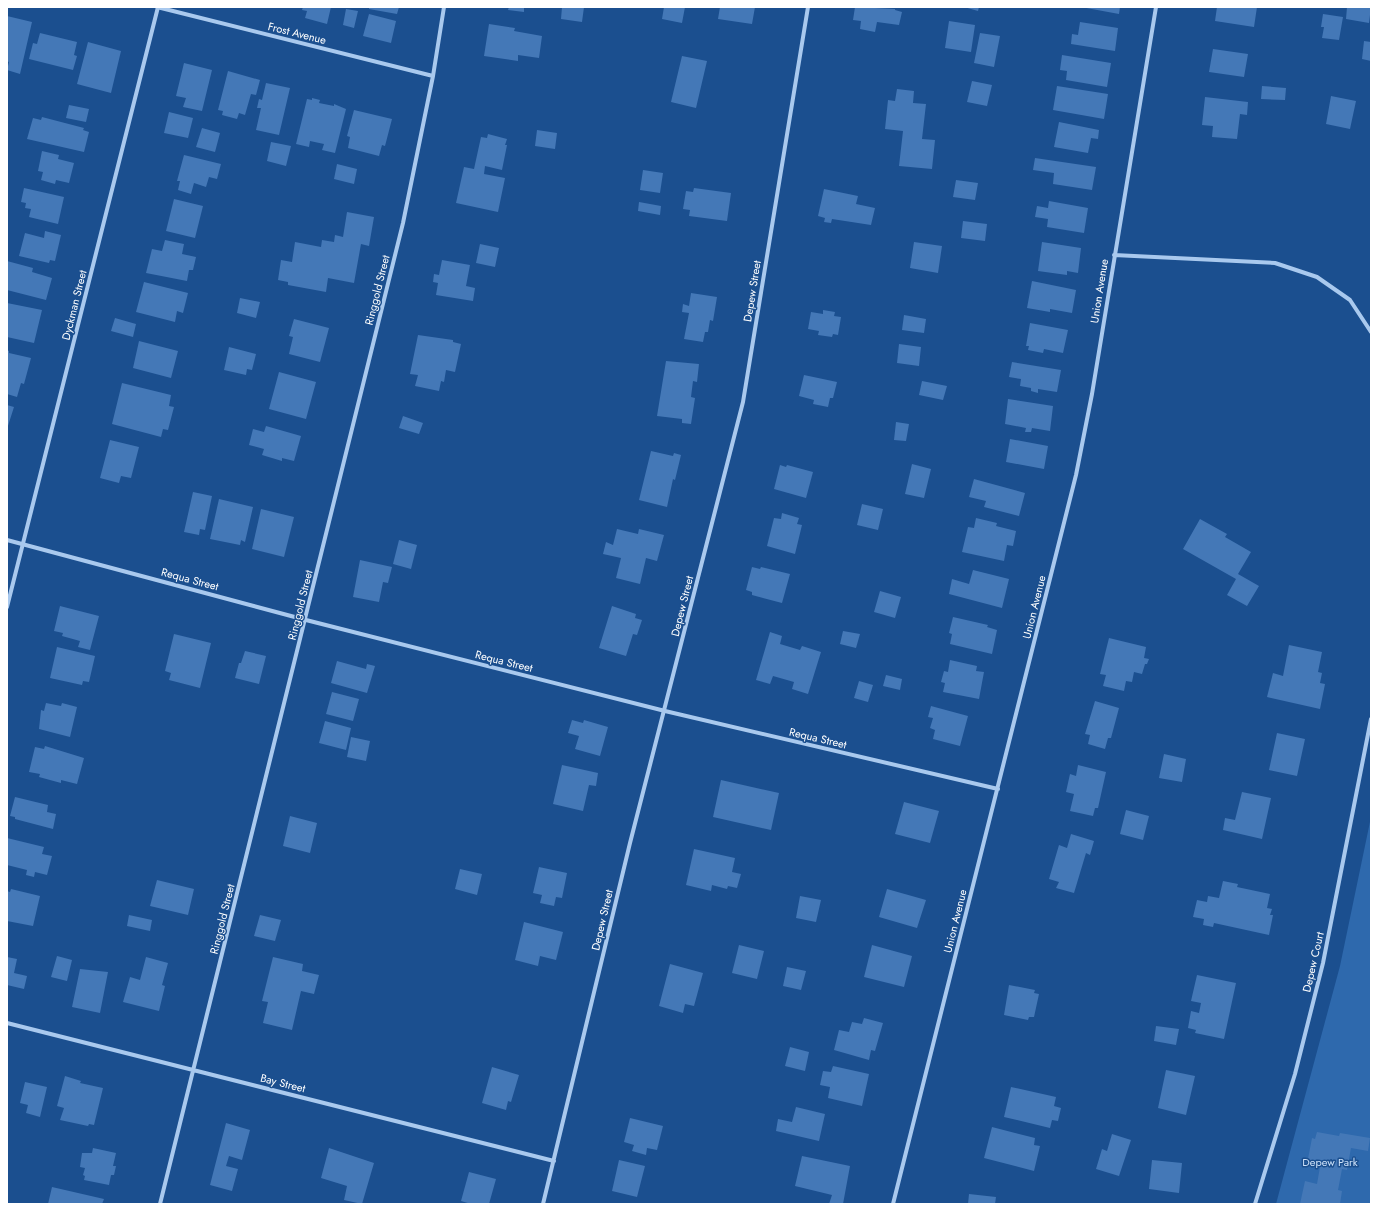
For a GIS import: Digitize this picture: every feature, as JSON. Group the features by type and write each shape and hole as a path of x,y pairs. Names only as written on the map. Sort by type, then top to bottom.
{"street":[{"name":"Frost Avenue","path":"158,7 433,76"},
{"name":"Dyckman Street","path":"7,607 158,7"},
{"name":"Ringgold Street","path":"160,1204 306,620 403,223 433,76 444,7"},
{"name":"Depew Street","path":"543,1204 630,843 743,402 808,7"},
{"name":"Union Avenue","path":"892,1204 998,790 1076,475 1092,394 1156,7"},
{"path":"1114,255 1274,263 1317,277 1350,300 1371,332"},
{"name":"Requa Street","path":"7,540 306,620 665,711 998,790"},
{"name":"Depew Court","path":"1255,1204 1295,1074 1323,963 1371,719"},
{"name":"Bay Street","path":"7,1023 554,1161"}],"green space":[{"name":"Depew Park","path":"1371,817 1371,1204 1276,1204 1340,966"}],"building":[{"path":"303,7 331,7 327,24 305,18 307,11 302,10"},
{"path":"369,7 399,7 397,14 369,9"},
{"path":"509,7 524,7 524,12 508,10"},
{"path":"562,7 584,7 582,22 561,19"},
{"path":"664,7 685,7 682,23 662,19"},
{"path":"720,7 755,7 752,24 718,19"},
{"path":"855,7 895,9 902,12 899,25 877,22 875,32 860,29 861,21 853,20"},
{"path":"964,7 979,7 978,11"},
{"path":"1081,7 1120,7 1119,14"},
{"path":"1217,7 1257,7 1254,27 1215,21"},
{"path":"1347,7 1371,7 1369,23 1346,19"},
{"path":"346,9 358,11 354,28 343,25"},
{"path":"369,14 396,21 391,43 363,36"},
{"path":"1323,14 1343,17 1339,40 1322,38 1324,27 1321,27"},
{"path":"7,16 32,22 20,74 7,70 9,62 7,61"},
{"path":"949,21 975,25 971,52 945,48"},
{"path":"1080,22 1118,28 1115,51 1071,44 1072,34 1078,35"},
{"path":"489,24 515,28 514,31 542,36 539,58 518,55 518,61 484,56"},
{"path":"40,33 77,42 74,55 77,56 73,70 29,59 33,43 37,44"},
{"path":"980,33 1000,36 994,67 974,63"},
{"path":"1364,41 1371,42 1371,61 1362,59"},
{"path":"88,42 121,51 111,93 77,84"},
{"path":"1213,49 1248,54 1244,77 1209,72"},
{"path":"1062,55 1111,63 1107,87 1066,80 1067,71 1060,70"},
{"path":"682,56 707,61 696,108 671,102"},
{"path":"184,63 212,70 202,111 183,107 186,98 176,96"},
{"path":"228,71 260,80 256,95 251,94 245,115 239,113 237,119 222,115 223,111 218,110"},
{"path":"972,81 992,85 987,106 967,102"},
{"path":"266,83 290,88 279,135 256,130 261,108 257,108 259,99 262,100"},
{"path":"1057,86 1108,94 1104,119 1053,110"},
{"path":"1262,86 1286,88 1285,100 1261,99"},
{"path":"897,89 914,91 913,103 926,104 922,139 935,140 932,169 899,166 903,131 885,129 888,100 895,101"},
{"path":"1331,96 1356,101 1350,129 1326,124"},
{"path":"1205,97 1248,102 1247,115 1240,114 1237,139 1212,137 1213,126 1202,125"},
{"path":"312,98 320,100 319,103 334,106 334,104 346,109 335,153 322,150 324,144 310,141 309,147 296,144 307,99 312,100"},
{"path":"69,105 89,109 86,122 66,118"},
{"path":"354,110 392,119 385,146 382,145 379,156 348,148 350,137 347,136"},
{"path":"169,112 193,118 188,138 164,133"},
{"path":"42,117 84,128 83,130 89,132 84,152 27,139 33,118 41,120"},
{"path":"1059,122 1099,130 1098,139 1091,138 1088,153 1054,147"},
{"path":"202,128 220,133 215,152 196,147"},
{"path":"537,130 557,133 555,149 535,146"},
{"path":"488,134 507,139 502,170 485,166 484,174 505,178 498,212 456,203 464,167 474,169 481,137 487,138"},
{"path":"271,142 291,146 286,166 267,161"},
{"path":"42,151 59,155 58,159 74,163 69,183 56,180 55,184 41,180 43,172 38,171"},
{"path":"184,155 221,164 217,179 209,177 206,187 194,183 191,194 178,190 180,181 177,181"},
{"path":"1035,158 1096,167 1092,190 1053,184 1054,173 1033,170"},
{"path":"337,164 357,169 354,184 334,179"},
{"path":"643,170 663,173 660,193 640,190"},
{"path":"956,180 978,183 975,200 953,197"},
{"path":"24,188 64,197 58,224 29,217 31,209 25,208 26,203 21,202"},
{"path":"694,188 731,193 727,221 689,216 690,210 683,209 686,191 693,192"},
{"path":"824,189 858,196 856,204 875,208 871,225 832,219 831,223 824,222 825,218 818,216"},
{"path":"174,199 203,206 195,238 166,231"},
{"path":"1049,201 1088,208 1084,233 1047,227 1048,219 1035,217 1037,206 1048,208"},
{"path":"639,202 661,206 660,215 638,211"},
{"path":"347,212 374,217 369,246 361,244 354,283 328,278 326,292 288,285 288,282 278,280 281,260 292,262 295,242 321,247 322,240 334,242 335,235 343,237"},
{"path":"963,221 987,224 985,241 961,238"},
{"path":"45,231 61,235 55,261 50,260 49,263 19,256 25,233 44,238"},
{"path":"165,240 184,244 182,254 196,257 193,270 189,270 187,281 146,273 152,249 162,251"},
{"path":"914,242 942,246 938,273 910,268"},
{"path":"1042,242 1081,248 1078,273 1067,271 1067,275 1038,271"},
{"path":"480,244 499,248 495,267 476,263"},
{"path":"442,260 470,265 466,286 475,288 473,301 436,295 438,283 433,282 434,274 439,275"},
{"path":"7,261 33,268 32,272 52,278 46,300 7,290"},
{"path":"1032,281 1076,290 1072,313 1050,309 1050,312 1027,308"},
{"path":"144,282 188,293 183,313 177,311 175,322 136,312"},
{"path":"691,293 717,297 713,321 710,320 708,332 705,332 703,342 684,339 689,313 682,312 683,304 689,306"},
{"path":"240,298 260,302 256,318 237,313"},
{"path":"7,303 42,310 34,343 7,337"},
{"path":"823,310 835,312 834,316 841,317 838,335 833,334 832,337 818,335 819,331 808,329 811,312 823,314"},
{"path":"904,315 926,319 924,333 902,330"},
{"path":"115,318 136,324 133,337 111,331"},
{"path":"294,319 329,328 320,362 289,354 293,337 289,336"},
{"path":"1030,323 1068,330 1063,353 1044,349 1043,353 1028,350 1029,346 1026,346"},
{"path":"418,335 453,340 453,342 461,344 455,372 446,370 444,382 441,381 439,391 415,386 418,375 410,374"},
{"path":"139,341 178,351 171,378 133,368"},
{"path":"899,344 921,347 919,366 897,363"},
{"path":"229,347 256,354 252,370 247,369 246,375 224,370"},
{"path":"7,350 9,353 31,358 24,384 21,383 17,397 7,394"},
{"path":"666,361 699,364 697,382 693,381 691,397 695,398 691,424 682,423 682,419 657,416"},
{"path":"1012,362 1061,370 1057,392 1038,389 1038,393 1031,391 1031,388 1020,386 1021,379 1009,377"},
{"path":"279,372 316,382 306,419 269,409"},
{"path":"804,375 837,382 833,398 830,398 828,407 813,404 814,400 799,396"},
{"path":"922,381 947,386 943,400 919,395"},
{"path":"122,383 171,395 169,406 174,407 168,430 163,429 161,437 112,424"},
{"path":"1008,399 1053,406 1050,431 1032,428 1031,432 1025,432 1026,428 1005,424"},
{"path":"7,405 14,407 7,429"},
{"path":"403,416 423,423 419,434 399,428"},
{"path":"896,422 909,424 906,441 894,440"},
{"path":"266,426 301,436 294,461 282,458 282,461 262,455 264,449 249,445 253,429 264,432"},
{"path":"1010,439 1048,446 1044,469 1006,462"},
{"path":"110,440 139,447 131,478 121,476 119,483 100,478"},
{"path":"651,451 673,456 674,453 681,455 675,480 673,479 667,507 639,500"},
{"path":"912,464 931,469 924,498 905,494"},
{"path":"780,465 786,467 787,465 813,472 806,498 774,489"},
{"path":"974,479 1025,493 1019,516 984,507 986,501 969,497"},
{"path":"193,492 212,496 205,530 200,529 199,535 184,532"},
{"path":"219,499 253,507 245,542 241,540 240,545 210,539"},
{"path":"862,504 883,509 878,530 857,525"},
{"path":"261,509 294,517 284,557 252,549"},
{"path":"782,513 799,518 797,524 802,525 795,554 767,546 774,518 781,519"},
{"path":"976,518 997,523 996,526 1016,531 1013,546 1007,545 1004,561 962,552 968,527 974,528"},
{"path":"1200,519 1227,534 1225,537 1251,552 1238,574 1259,586 1247,606 1227,595 1236,579 1183,549"},
{"path":"617,529 638,534 639,529 664,535 657,561 646,558 640,584 616,578 621,558 603,554 606,542 613,545"},
{"path":"399,540 417,545 411,569 393,564"},
{"path":"360,560 392,567 388,583 383,582 379,602 353,597"},
{"path":"752,567 760,569 761,567 790,574 782,603 752,595 752,592 746,590"},
{"path":"973,570 1009,579 1002,608 949,594 952,579 969,584"},
{"path":"880,591 901,597 895,618 874,612"},
{"path":"60,606 99,616 90,650 78,647 80,641 62,636 63,633 54,631"},
{"path":"612,606 636,614 635,618 642,620 637,635 633,634 626,656 599,648"},
{"path":"953,617 988,625 987,627 997,630 992,654 950,644 952,634 949,633"},
{"path":"843,631 860,634 856,648 840,644"},
{"path":"770,632 782,636 780,644 800,650 802,646 821,652 808,694 792,689 794,682 773,676 770,684 756,680"},
{"path":"174,634 211,643 200,688 169,680 171,673 165,671"},
{"path":"1109,638 1146,647 1144,658 1149,659 1147,664 1145,664 1142,674 1134,672 1132,682 1126,681 1124,691 1103,686 1106,675 1100,674"},
{"path":"1289,645 1322,652 1318,672 1322,673 1320,683 1325,684 1320,709 1267,697 1273,673 1283,676"},
{"path":"57,647 95,656 89,682 83,681 82,685 50,678"},
{"path":"245,651 266,656 259,684 235,678 239,663 241,663"},
{"path":"950,660 977,666 976,671 984,672 979,699 943,692 945,683 941,682 944,671 948,672"},
{"path":"337,661 366,669 367,664 375,666 367,693 331,683"},
{"path":"886,675 902,679 900,690 883,686"},
{"path":"859,681 873,685 868,702 854,698"},
{"path":"332,692 359,699 353,721 326,714"},
{"path":"1095,701 1119,708 1111,738 1108,738 1105,749 1088,744 1090,735 1085,734"},
{"path":"46,703 61,706 62,703 77,707 70,737 39,729 41,710 44,711"},
{"path":"931,706 968,716 960,746 933,739 935,730 930,728 933,718 928,717"},
{"path":"572,720 583,723 584,720 608,727 600,756 575,749 579,736 568,733"},
{"path":"325,721 351,728 346,750 319,743"},
{"path":"1277,733 1305,739 1297,776 1269,770"},
{"path":"351,737 370,741 366,761 347,757"},
{"path":"45,746 84,758 77,784 61,780 61,783 39,777 40,774 29,772 35,747 44,749"},
{"path":"1164,754 1186,759 1182,782 1159,778"},
{"path":"562,765 598,773 596,786 589,785 583,811 553,804"},
{"path":"1078,765 1106,772 1098,808 1095,808 1093,816 1070,811 1074,794 1066,792 1070,774 1076,776"},
{"path":"721,780 779,793 771,830 713,817"},
{"path":"1242,792 1271,798 1262,839 1223,830 1225,818 1235,820"},
{"path":"15,797 48,805 47,812 56,814 53,829 15,819 15,817 10,816"},
{"path":"904,802 939,811 930,843 895,834"},
{"path":"1126,810 1149,816 1143,840 1120,834"},
{"path":"290,816 317,823 310,853 283,846"},
{"path":"1071,834 1094,841 1090,855 1086,853 1074,893 1056,888 1059,882 1049,879 1059,845 1067,848"},
{"path":"7,838 44,847 42,854 52,856 47,875 35,872 34,877 26,875 27,870 7,865"},
{"path":"694,849 735,858 732,872 741,874 737,888 728,886 727,889 712,885 711,891 686,885"},
{"path":"539,867 567,873 562,898 556,897 554,906 540,903 542,895 533,893"},
{"path":"460,869 482,874 477,895 455,889"},
{"path":"157,880 194,889 188,915 150,906"},
{"path":"1223,881 1238,884 1237,887 1270,894 1267,908 1272,909 1270,915 1273,915 1269,935 1214,923 1213,927 1203,925 1204,919 1193,917 1197,900 1207,902 1208,896 1219,898"},
{"path":"11,889 40,896 33,926 7,921 7,891 10,892"},
{"path":"887,889 926,900 917,928 879,917"},
{"path":"800,896 821,900 816,922 796,918"},
{"path":"129,915 152,920 150,931 127,926"},
{"path":"260,915 281,920 275,941 254,936"},
{"path":"524,922 563,932 556,960 540,956 538,966 515,960"},
{"path":"739,945 764,951 757,979 732,973"},
{"path":"872,945 912,956 904,987 864,977"},
{"path":"57,956 72,960 67,981 51,977"},
{"path":"7,957 17,959 14,973 27,976 24,989 7,985"},
{"path":"146,957 168,963 162,985 165,986 159,1011 123,1002 130,977 140,980"},
{"path":"273,957 303,964 302,971 319,975 314,994 301,991 292,1030 263,1023 268,1002 262,1001"},
{"path":"670,964 703,973 694,1006 685,1004 683,1013 659,1006"},
{"path":"787,967 806,971 801,990 783,986"},
{"path":"80,969 108,972 100,1013 72,1007"},
{"path":"1197,975 1236,983 1224,1039 1195,1033 1196,1030 1188,1028 1191,1011 1199,1013 1201,1003 1191,1001"},
{"path":"1009,985 1035,990 1034,993 1039,994 1034,1017 1029,1017 1028,1020 1004,1015"},
{"path":"864,1018 883,1023 875,1051 871,1050 869,1060 834,1050 839,1030 849,1032 852,1022 862,1024"},
{"path":"1156,1026 1179,1029 1176,1045 1154,1041"},
{"path":"790,1047 809,1052 805,1071 785,1066"},
{"path":"833,1066 869,1074 862,1106 828,1098 830,1087 820,1085 823,1071 831,1072"},
{"path":"492,1067 519,1075 511,1102 508,1101 506,1110 482,1103"},
{"path":"1166,1070 1195,1076 1186,1115 1158,1108"},
{"path":"65,1076 81,1081 80,1083 103,1088 94,1125 89,1124 88,1126 60,1120 64,1108 57,1106"},
{"path":"25,1082 47,1087 40,1117 26,1113 28,1105 20,1103"},
{"path":"1011,1087 1056,1097 1054,1106 1061,1108 1058,1121 1052,1120 1050,1128 1004,1117"},
{"path":"796,1107 825,1114 819,1141 776,1131 778,1119 792,1122"},
{"path":"630,1118 663,1126 657,1150 647,1148 646,1155 632,1151 634,1145 624,1142"},
{"path":"226,1123 250,1130 242,1160 229,1156 226,1166 238,1169 232,1191 210,1185"},
{"path":"992,1127 1035,1138 1034,1145 1040,1146 1034,1171 984,1158"},
{"path":"1317,1132 1339,1136 1340,1133 1370,1138 1368,1151 1351,1148 1347,1170 1342,1169 1338,1190 1342,1191 1340,1204 1300,1204 1305,1181 1317,1184 1320,1167 1307,1164 1312,1138 1315,1139"},
{"path":"1112,1134 1131,1140 1119,1176 1096,1169 1102,1149 1107,1151"},
{"path":"93,1148 116,1153 113,1166 116,1166 114,1175 111,1175 109,1185 84,1180 85,1176 83,1175 85,1168 80,1167 82,1153 92,1153"},
{"path":"329,1148 374,1163 362,1204 344,1200 347,1186 321,1178"},
{"path":"802,1156 850,1166 843,1204 829,1204 832,1195 795,1186"},
{"path":"619,1160 645,1166 637,1197 612,1191"},
{"path":"1152,1160 1182,1163 1179,1193 1149,1189"},
{"path":"469,1172 496,1179 489,1204 471,1204 461,1201"},
{"path":"52,1187 104,1199 102,1204 48,1204"},
{"path":"969,1194 996,1197 995,1204 968,1204"}]}
